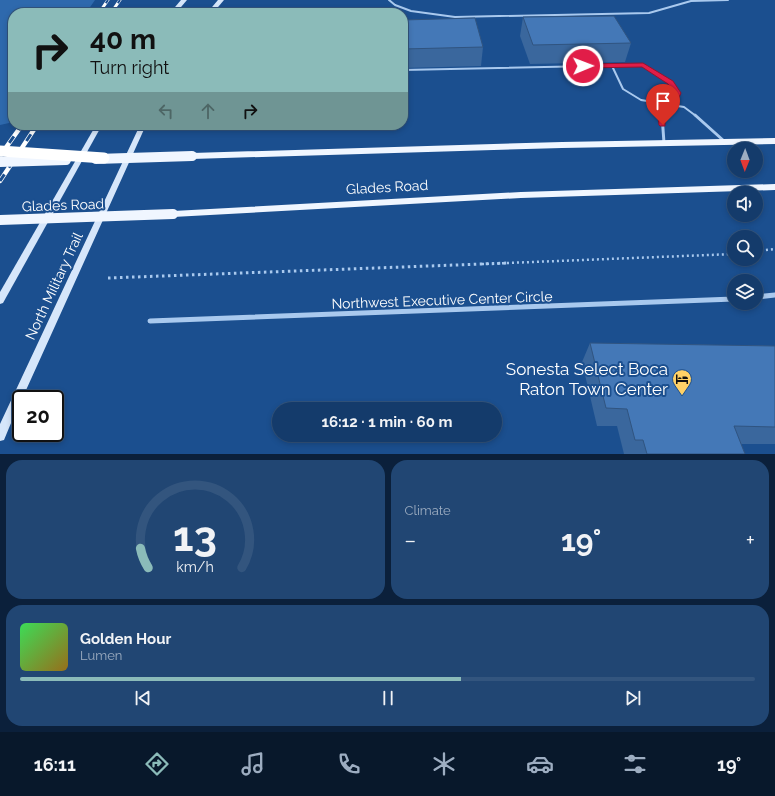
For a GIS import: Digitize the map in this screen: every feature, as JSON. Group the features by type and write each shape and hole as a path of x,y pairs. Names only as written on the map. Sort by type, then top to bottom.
{"highway":[{"path":"0,151 104,158"}],"main road":[{"path":"177,8 184,0"},
{"path":"214,8 221,0"},
{"path":"0,300 96,130"},
{"name":"North Military Trail","path":"0,436 141,130"},
{"path":"0,162 775,141"},
{"name":"Glades Road","path":"0,220 173,214 514,195 775,187"}],"street":[{"path":"763,296 775,294"},
{"name":"Northwest Executive Center Circle","path":"150,321 727,299"}],"lane":[{"path":"389,0 393,4 402,8"},
{"path":"408,10 434,15 455,17 649,13 691,1 728,0"},
{"path":"408,70 643,65 670,82 677,93 674,101 661,109 664,143"},
{"path":"613,68 623,89 641,100 684,107 703,120 725,142"}],"path":[{"path":"763,250 775,249"},
{"path":"108,278 688,258 727,255"}],"shaded area":[{"path":"0,0 95,0 89,8 8,8 8,123 0,125"}],"building":[{"path":"614,16 631,43 533,45 523,17"},
{"path":"475,18 483,47 408,49 408,20"},
{"name":"Sonesta Select Boca Raton Town Center","path":"590,343 775,346 775,427 734,426 745,454 647,454 643,440 635,440 627,409 606,408"}],"railway":[{"path":"102,8 108,0"},
{"path":"114,8 120,0"},
{"path":"0,156 18,130"},
{"path":"0,181 34,130"}],"place":[{"name":"Sonesta Select Boca Raton Town Center","path":"682,396"}],"route":[{"path":"583,66 643,65 670,82 677,93 674,101 661,109 663,125"}]}
